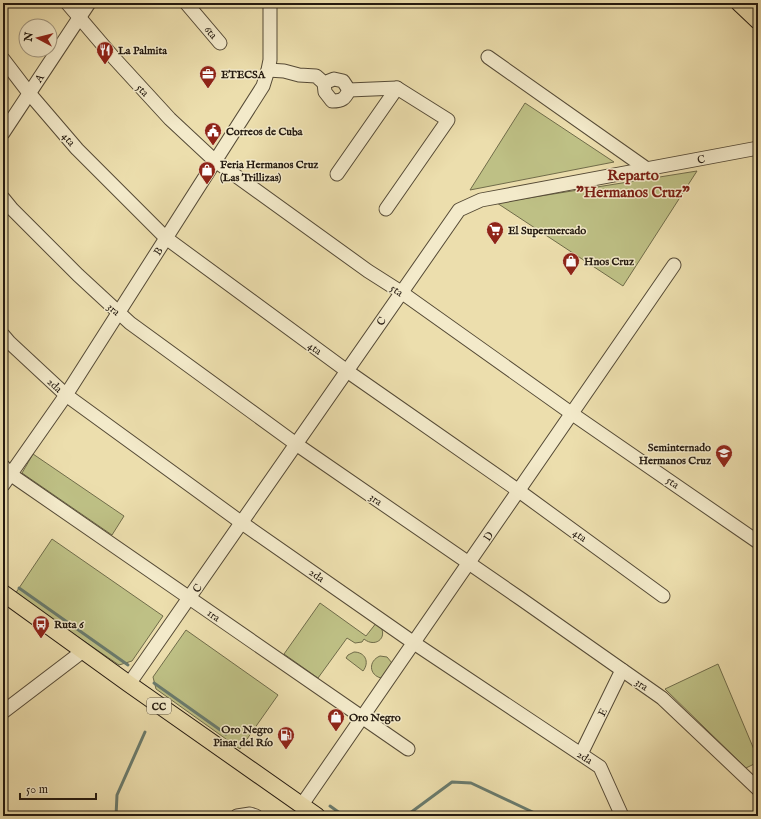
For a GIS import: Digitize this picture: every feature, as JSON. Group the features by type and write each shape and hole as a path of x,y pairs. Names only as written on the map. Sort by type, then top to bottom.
{"main road":[{"path":"739,3 758,20"},
{"name":"CC","path":"3,593 129,684 317,816"}],"street":[{"name":"5ta","path":"67,3 114,58 170,119 214,160 368,271 401,292 571,413 758,542"},
{"name":"A","path":"3,133 88,3"},
{"name":"6ta","path":"186,3 220,43"},
{"name":"B","path":"3,485 7,470 66,395 262,86 270,60 270,3"},
{"path":"488,57 647,169"},
{"name":"4ta","path":"3,59 77,149 166,238 347,371 519,491 663,596"},
{"path":"268,70 316,76 324,83 325,92 332,101 340,101 346,97 349,90"},
{"path":"324,83 334,79 343,80 349,90"},
{"path":"349,90 397,88 448,120 386,209"},
{"path":"337,174 397,88"},
{"name":"C","path":"129,684 459,210 481,200 758,148"},
{"name":"3ra","path":"3,198 12,209 78,275 130,323 296,444 662,698 758,789"},
{"name":"D","path":"301,806 674,265"},
{"name":"2da","path":"3,335 66,395 242,523 414,643 600,767 622,816"},
{"name":"1ra","path":"7,470 408,749"},
{"path":"3,712 83,651"},
{"name":"E","path":"581,754 622,670"},
{"path":"237,816 250,814 256,816"}],"green space":[{"path":"525,103 614,162 470,190"},
{"path":"697,171 623,286 497,203"},
{"path":"33,454 124,516 112,535 22,473"},
{"path":"52,539 163,616 132,661 119,665 15,594"},
{"path":"320,603 366,636 377,622 383,632 380,640 373,643 364,639 362,642 355,643 347,638 318,678 284,654"},
{"path":"186,630 278,695 240,749 156,689 153,677"},
{"path":"354,652 358,652 365,658 366,664 363,671 346,658"},
{"path":"380,656 387,657 392,663 381,678 372,671 373,661"},
{"path":"718,664 758,759 758,762 746,768 665,689"}],"waterway":[{"path":"19,588 128,665"},
{"path":"154,683 226,734"},
{"path":"116,816 117,795 145,732"},
{"path":"406,816 452,782 471,783 541,816"},
{"path":"330,806 344,816"}],"place":[{"name":"La Palmita","path":"105,65"},
{"name":"ETECSA","path":"208,89"},
{"name":"Correos de Cuba","path":"213,146"},
{"name":"Feria Hermanos Cruz (Las Trillizas)","path":"207,185"},
{"name":"El Supermercado","path":"495,245"},
{"name":"Hnos Cruz","path":"571,276"},
{"name":"Seminternado Hermanos Cruz","path":"724,468"},
{"name":"Ruta 6","path":"41,639"},
{"name":"Oro Negro","path":"336,732"},
{"name":"Oro Negro Pinar del Río","path":"286,750"}],"district":[{"name":"Reparto \"Hermanos Cruz\"","path":"633,184"}]}
